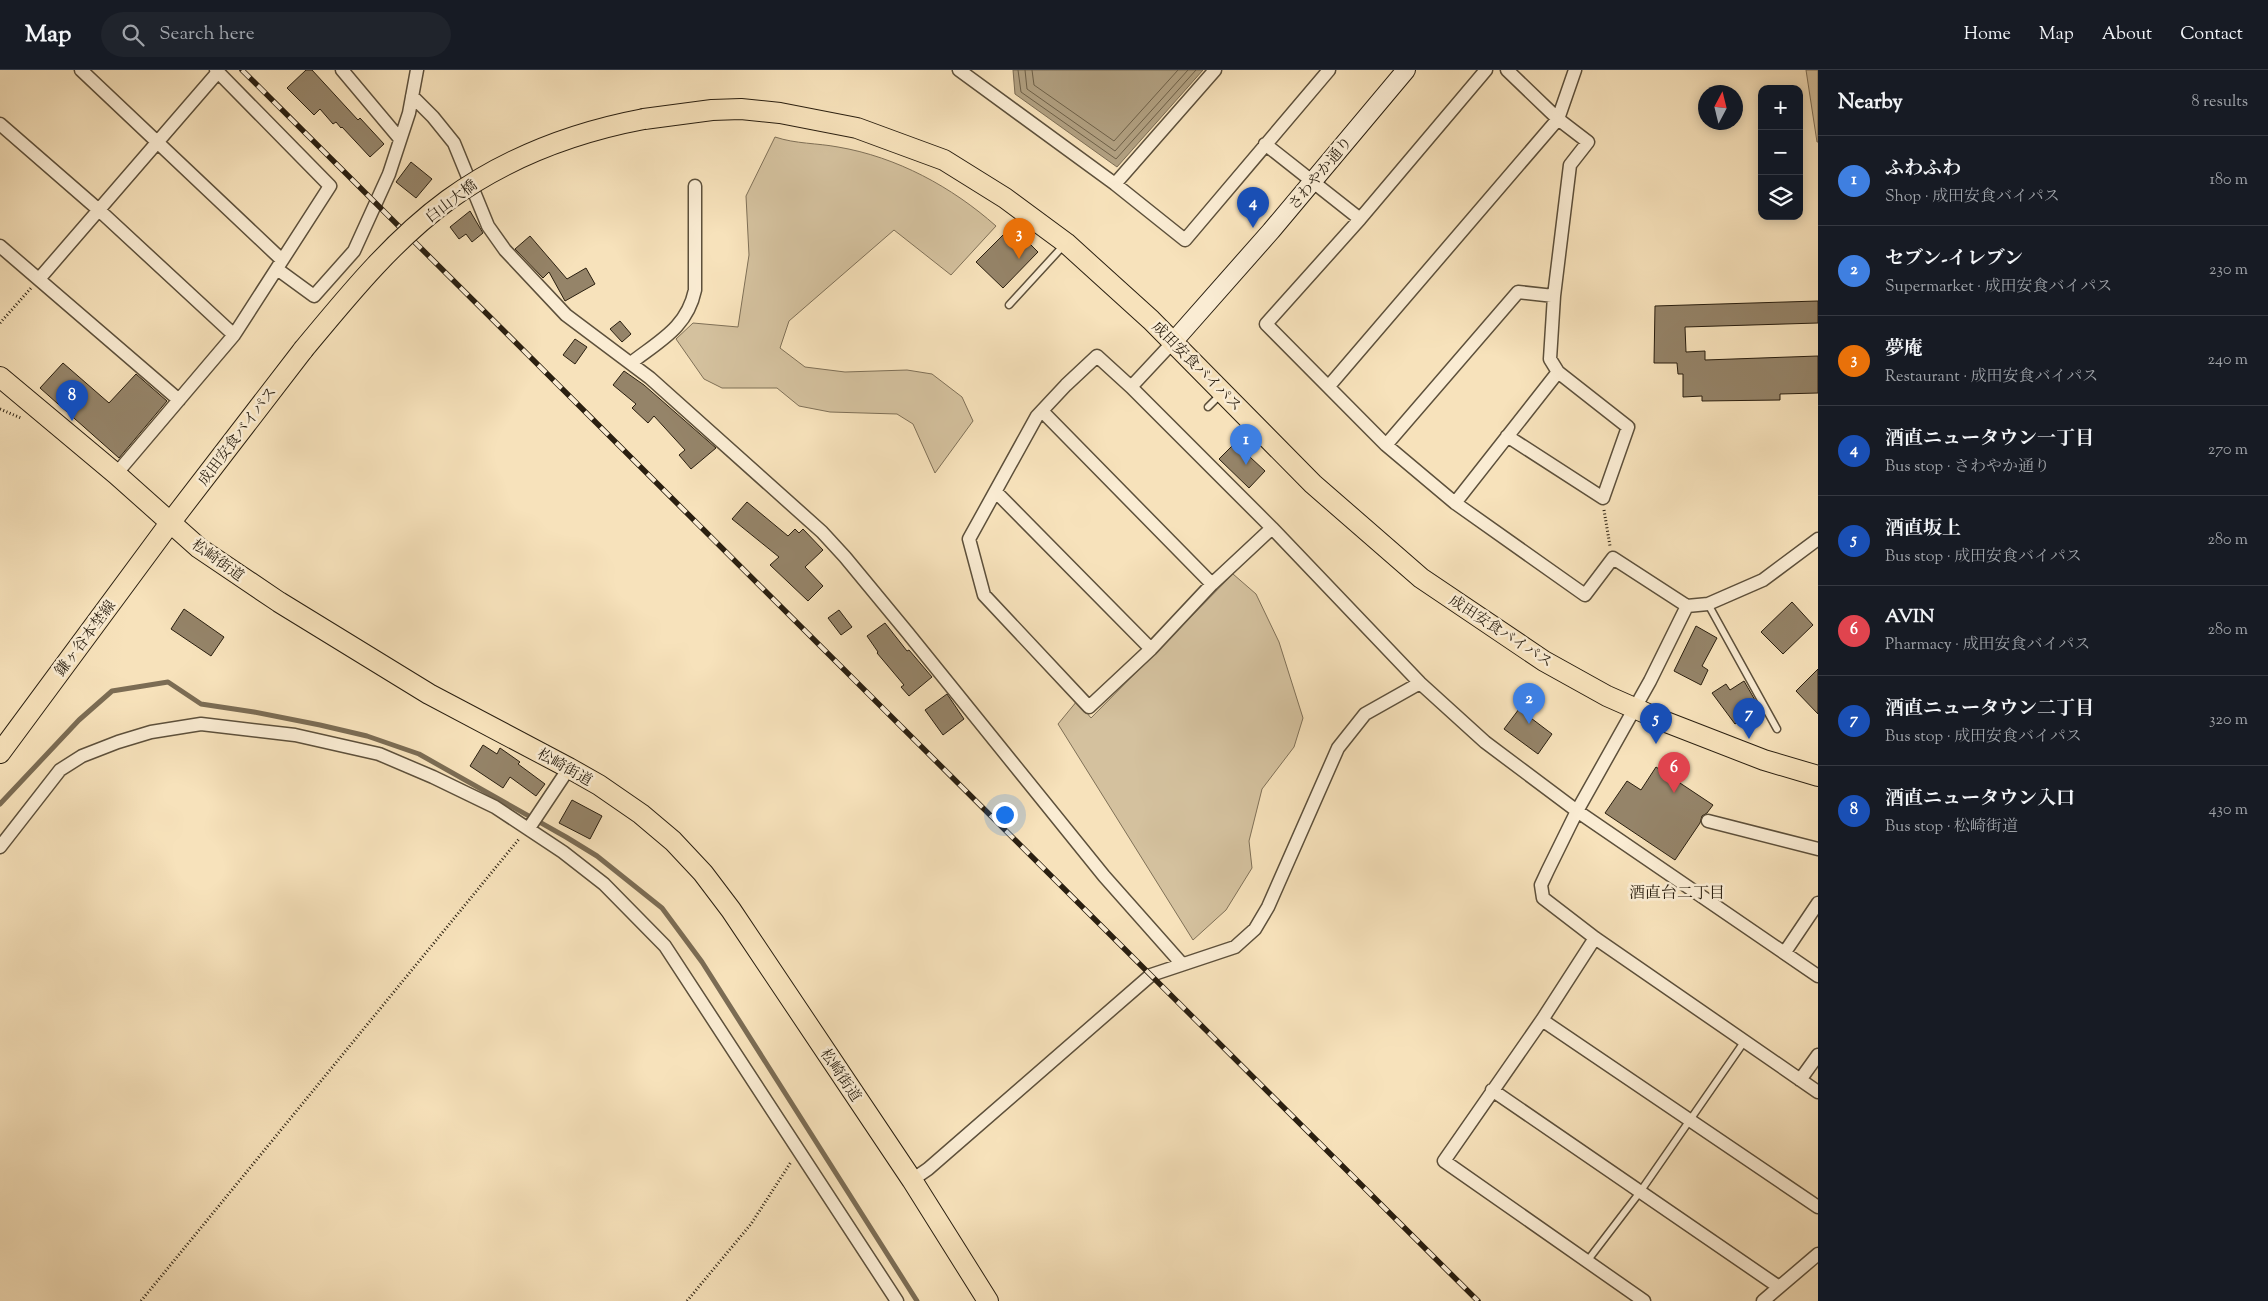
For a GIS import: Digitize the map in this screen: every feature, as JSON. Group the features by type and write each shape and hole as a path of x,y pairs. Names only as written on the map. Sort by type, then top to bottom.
{"main road":[{"name":"成田安食バイパス","path":"644,119 712,110 741,109 780,113 858,128 944,160 1005,198 1066,243 1173,342 1313,484 1421,578 1544,661 1607,696 1666,722 1764,760 1818,776"},
{"name":"白山大橋","path":"303,350 360,281 400,241 448,200 485,176 543,148 607,126 644,119"},
{"name":"成田安食バイパス","path":"170,523 303,350"},
{"name":"松崎街道","path":"0,377 116,474 199,548 279,602 429,694 569,768 641,814 673,841 703,873 912,1180 988,1301"},
{"name":"鎌ヶ谷本埜線","path":"0,753 170,523"}],"street":[{"path":"81,70 159,142 314,296 354,252 389,174 412,96 417,70"},
{"path":"342,70 400,139"},
{"path":"959,70 1115,184 1185,240 1329,70"},
{"path":"1115,184 1215,70"},
{"name":"さわやか通り","path":"1173,342 1406,70"},
{"path":"1486,70 1360,219 1266,324 1386,445 1455,503 1585,595 1614,558 1687,606 1708,604 1763,580 1818,539"},
{"path":"1507,70 1558,118 1588,142 1570,165 1554,296 1550,359 1558,372 1628,427 1603,498 1507,436"},
{"path":"1329,386 1558,118 1574,70"},
{"path":"39,278 159,142 218,71 330,186 234,335 116,474"},
{"path":"412,96 433,117 454,143 488,226 505,250 566,315 650,378 822,532 845,557 1104,876 1182,964"},
{"path":"0,124 100,210 234,335"},
{"path":"1265,144 1360,219"},
{"path":"631,363 679,325 692,306 695,290 695,186"},
{"path":"0,246 179,400"},
{"path":"1386,445 1518,292 1554,296"},
{"path":"1131,387 1173,342"},
{"path":"1272,528 1212,584 1151,648 1090,707 984,595 969,539 1037,416 1097,356 1131,387 1272,528 1420,683 1486,742 1577,811 1818,976"},
{"path":"1455,503 1558,372"},
{"path":"1042,411 1212,584"},
{"path":"996,492 1151,648"},
{"path":"1687,606 1635,707 1577,811 1541,885 1543,898 1595,938 1818,1092"},
{"path":"912,1180 928,1169 1151,976 1235,947 1255,929 1268,907 1338,748 1365,714 1420,683"},
{"path":"0,846 60,770 82,756 151,732 201,724 295,735 379,754 434,777 495,807 530,826 604,884 665,946 694,988 742,1067 799,1150 897,1301"},
{"path":"530,826 569,768"},
{"path":"1708,821 1818,850"},
{"path":"1785,952 1818,903"},
{"path":"1595,938 1542,1020 1444,1161 1644,1301"},
{"path":"1542,1020 1691,1119 1818,1207"},
{"path":"1800,1080 1818,1055"},
{"path":"1492,1090 1779,1287"},
{"path":"1763,1301 1818,1254"}],"lane":[{"path":"1009,305 1066,243"},
{"path":"1208,407 1223,392"},
{"path":"1708,604 1777,728"},
{"path":"1588,1260 1640,1192 1744,1042"}],"path":[{"path":"0,323 39,278"},
{"path":"1603,498 1608,537 1614,558"},
{"path":"141,1301 404,982 470,896 530,826"},
{"path":"687,1301 751,1224 799,1150"}],"shaded area":[{"path":"1806,70 1818,70 1818,142 1817,142"},
{"path":"775,137 860,152 902,166 923,176 961,199 996,226 951,275 894,230 789,321 780,348 805,367 845,372 907,370 932,374 962,397 973,421 935,473 913,424 897,414 830,412 799,406 777,388 722,388 704,379 676,339 693,323 738,327 749,255 746,196"},
{"path":"1233,574 1256,594 1279,642 1303,718 1294,747 1262,789 1249,841 1252,868 1226,910 1193,940 1058,724 1077,701 1091,718"}],"water":[{"path":"1013,70 1203,70 1117,167 1015,94"}],"building":[{"path":"306,70 312,70 358,120 360,118 384,144 370,157 336,122 333,124 320,109 314,115 287,88"},
{"path":"411,162 432,179 416,198 396,182"},
{"path":"470,211 483,233 472,242 466,234 459,239 450,227"},
{"path":"1012,226 1038,252 1003,288 976,262"},
{"path":"530,236 567,279 586,268 595,284 565,301 549,272 543,278 515,249"},
{"path":"1818,301 1818,323 1685,327 1686,352 1705,351 1705,360 1818,356 1818,393 1780,394 1780,400 1702,401 1702,396 1683,397 1683,374 1678,374 1677,363 1654,363 1655,306"},
{"path":"620,321 631,334 622,342 610,329"},
{"path":"575,339 587,347 575,364 563,355"},
{"path":"63,363 109,403 136,374 167,401 119,458 40,388"},
{"path":"624,371 644,385 716,448 691,469 679,455 685,450 654,416 648,423 632,408 636,404 613,385"},
{"path":"1235,443 1265,471 1249,488 1219,459"},
{"path":"747,502 788,536 795,529 799,533 803,529 823,550 805,567 823,586 808,601 770,565 779,557 732,519"},
{"path":"1792,602 1813,625 1783,654 1761,632"},
{"path":"184,609 224,637 211,656 171,629"},
{"path":"839,610 852,627 841,635 828,618"},
{"path":"885,623 907,651 909,650 932,677 909,696 901,687 904,685 877,653 867,636"},
{"path":"1696,626 1717,638 1702,666 1708,670 1701,685 1674,671"},
{"path":"1818,669 1818,714 1796,691"},
{"path":"1744,681 1759,707 1735,724 1712,693 1726,684 1730,690"},
{"path":"947,694 964,719 943,735 925,710"},
{"path":"1519,709 1552,734 1538,754 1504,729"},
{"path":"483,745 497,754 500,748 520,762 518,764 545,784 536,796 510,777 503,788 470,766"},
{"path":"1656,767 1713,805 1702,816 1700,823 1675,860 1605,813 1627,781 1641,790"},
{"path":"572,800 602,816 590,839 559,823"}],"waterway":[{"path":"0,804 79,720 112,691 168,682 201,704 320,725 367,736 419,754 597,856 662,908 702,962 917,1301"}],"railway":[{"path":"242,70 1478,1301"}],"place":[{"name":"酒直ニュータウン一丁目","path":"1253,228"},
{"name":"夢庵","path":"1019,259"},
{"name":"酒直ニュータウン入口","path":"72,421"},
{"name":"ふわふわ","path":"1246,465"},
{"name":"セブン-イレブン","path":"1529,724"},
{"name":"酒直ニュータウン二丁目","path":"1749,739"},
{"name":"酒直坂上","path":"1656,744"},
{"name":"AVIN","path":"1674,793"}],"district":[{"name":"酒直台二丁目","path":"1677,892"}]}
